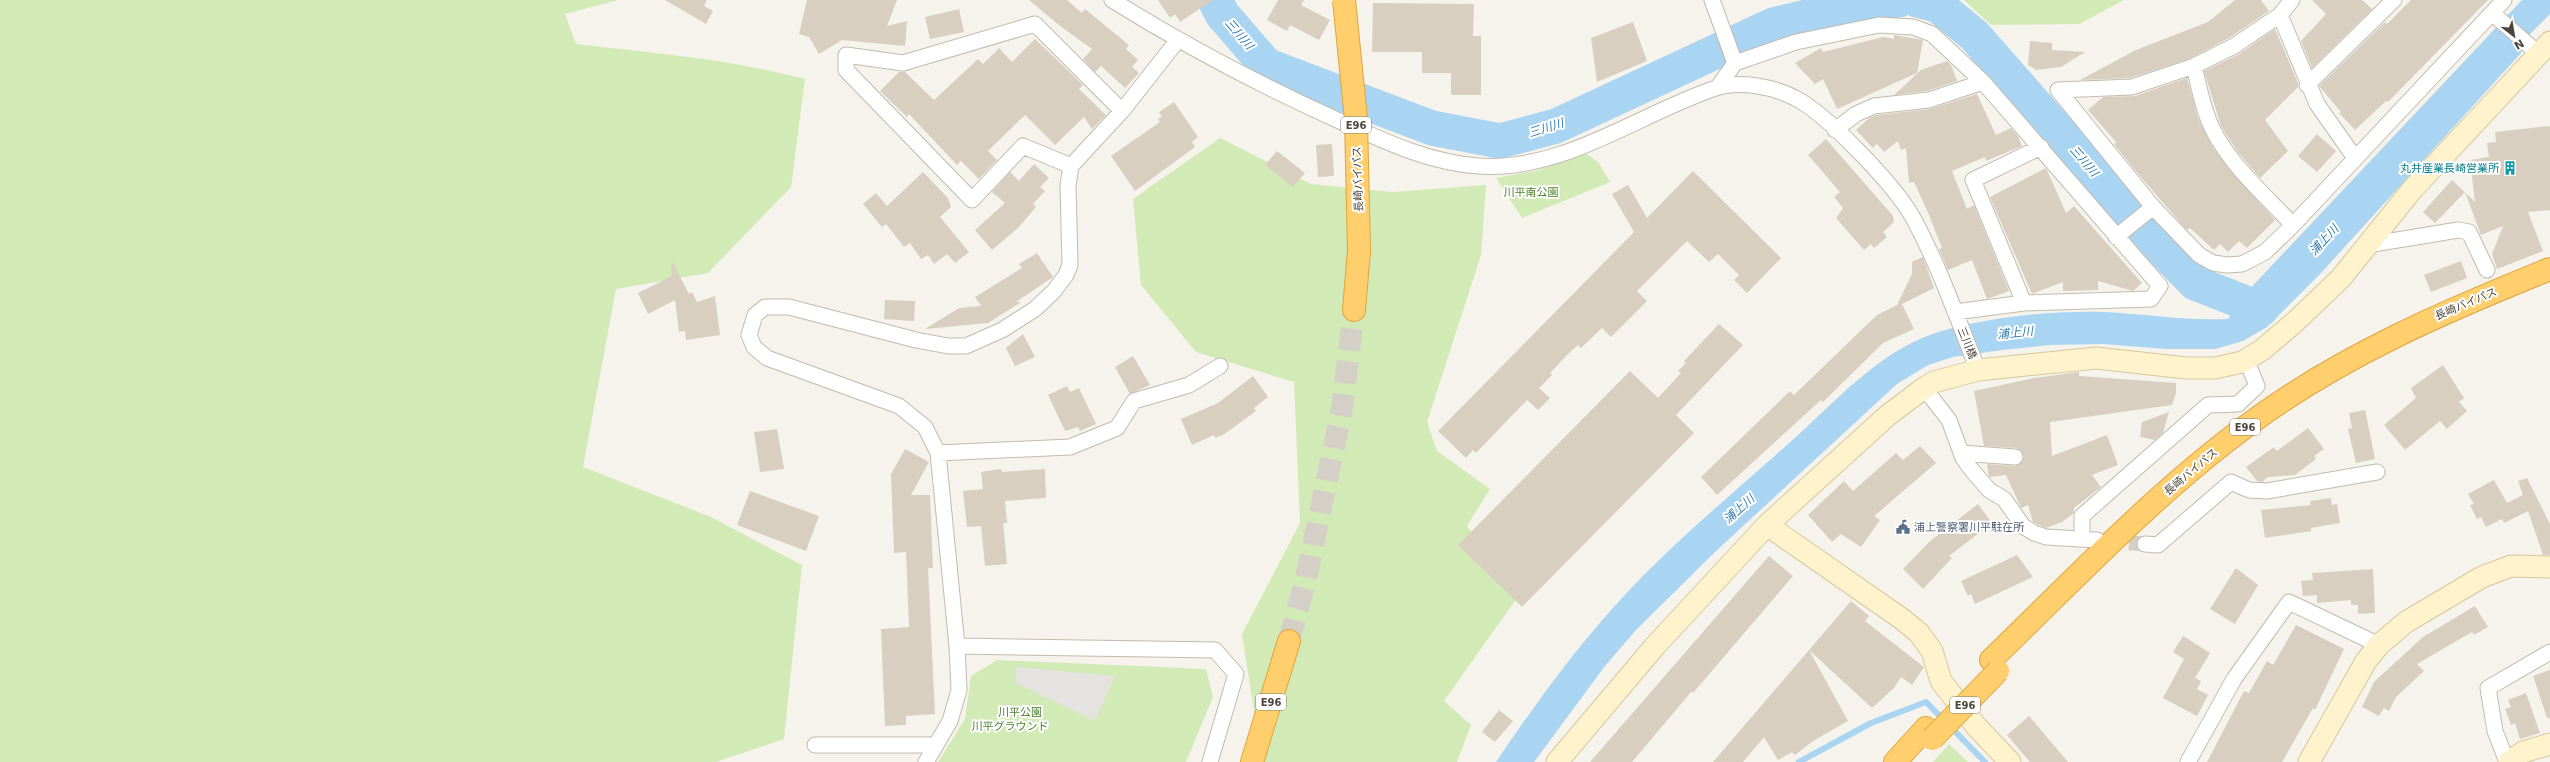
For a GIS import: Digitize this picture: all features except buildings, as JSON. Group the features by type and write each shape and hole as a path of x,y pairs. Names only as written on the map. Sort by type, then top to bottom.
{"highway":[{"name":"長崎バイパス","path":"1344,0 1356,119 1359,251 1354,310"},
{"name":"長崎バイパス","path":"1895,762 1929,733 2149,508 2203,460 2251,422 2302,388 2400,333 2454,308 2550,269"},
{"name":"長崎バイパス","path":"1994,665 2157,516 2210,469 2260,429 2301,401 2404,344 2550,281"},
{"name":"E96","path":"1252,762 1290,641"},
{"name":"長崎バイパス","path":"1911,762 1929,733"}],"street":[{"path":"1112,0 1177,41 1295,100 1395,145 1428,158 1479,166 1530,164 1608,136 1718,87 1735,63 1803,40 1860,27 1896,24 1932,34 1983,82 2041,147 2116,237 2160,286 2151,299 2024,303 1956,314"},
{"path":"1712,0 1735,63"},
{"path":"2292,0 2280,15 2234,46 2194,66 2132,87 2058,90 2153,207 2199,255 2213,263 2227,265 2242,264 2265,252 2293,225 2504,0"},
{"path":"2307,84 2394,0"},
{"path":"1558,762 1655,646 1768,525 1887,416 1934,382 1978,370 2096,358 2186,368 2215,368 2246,359 2262,350 2296,321 2341,278 2410,191 2544,48 2492,13"},
{"path":"2280,15 2307,84 2317,104 2355,158"},
{"path":"1071,166 1023,146 972,200 846,70 846,54 903,62 1035,24 1122,111"},
{"path":"926,762 956,707 959,690 957,646 938,453 925,427 898,406 767,358 754,347 750,335 755,315 765,307 789,307 948,346 966,346 985,340 1034,309 1066,275 1070,250 1068,185 1071,166 1122,111 1177,41"},
{"path":"2194,66 2201,96 2212,129 2227,153 2293,225"},
{"path":"1835,130 1856,114 1874,106 1928,100 1983,82"},
{"name":"三川橋","path":"1718,87 1746,86 1776,91 1793,96 1807,104 1835,130 1897,194 1938,267 1978,370"},
{"path":"2024,303 1973,180 2041,147"},
{"path":"2116,237 2153,207"},
{"path":"2367,245 2445,232 2468,232 2487,270"},
{"path":"2082,539 2082,516 2111,489 2208,405 2238,404 2256,386 2246,359"},
{"path":"938,453 1070,447 1117,428 1134,401 1189,385 1220,366"},
{"path":"1924,388 1949,420 1961,453 1980,480 2004,500 2023,526 2034,533 2046,537 2098,540"},
{"path":"1961,453 2015,457"},
{"path":"2145,544 2158,545 2231,482 2250,490 2267,491 2377,472"},
{"path":"1768,525 1902,619 1919,633 1932,651 1941,681 1975,725 2010,762"},
{"path":"2309,762 2366,660 2379,645 2406,622 2482,577 2511,566 2550,567"},
{"path":"2188,762 2234,679 2289,602 2379,645"},
{"path":"957,646 1216,650 1236,674 1210,762"},
{"path":"2550,652 2488,688 2495,731 2508,762 2523,752 2550,744"},
{"path":"815,745 936,745"}],"green space":[{"path":"0,0 618,0 565,14 576,44 748,66 805,79 791,187 708,273 616,289 583,467 711,517 802,565 784,739 716,762 0,762"},
{"path":"1964,0 2124,0 2079,24 1991,25"},
{"path":"1220,138 1311,184 1392,192 1486,185 1481,255 1427,422 1437,451 1490,489 1467,526 1517,598 1444,701 1471,725 1457,762 1258,762 1254,711 1242,634 1300,523 1294,382 1196,352 1141,285 1133,199"},
{"name":"川平南公園","path":"1584,152 1598,162 1610,182 1522,218 1496,178 1539,170"},
{"name":"川平公園","path":"997,660 1206,669 1213,697 1186,762 938,762 965,719 971,676"},
{"path":"1949,744 1968,762 1933,762"}],"shaded area":[{"path":"1016,667 1115,676 1095,721 1016,683"}],"water":[{"name":"浦上川","path":"2522,0 2550,0 2550,14 2528,36 2521,53 2321,273 2267,327 2243,341 2215,349 2166,349 2104,344 2050,345 1953,357 1928,365 1897,384 1715,552 1636,630 1605,666 1534,762 1496,762 1537,703 1566,665 1596,627 1633,586 1702,520 1797,436 1847,389 1883,360 1923,338 1945,330 1983,321 2024,315 2065,312 2104,312 2181,318 2228,319 2244,295"}],"waterway":[{"name":"三川川","path":"1215,0 1222,14 1266,65 1432,128 1500,141 1556,126 1773,25 1844,8 1899,0"},
{"name":"三川川","path":"1917,0 1937,5 1974,35 2160,247 2195,283 2261,309"},
{"path":"1799,762 1871,723 1926,702 1985,762"}],"tunnel":[{"path":"1289,641 1306,578 1342,409 1354,310"},
{"path":"2106,541 2145,544"}],"place":[{"name":"丸井産業長崎営業所","path":"2510,168"},
{"name":"浦上警察署川平駐在所","path":"1903,527"}],"park label":[{"name":"川平グラウンド","path":"1010,726"}]}
